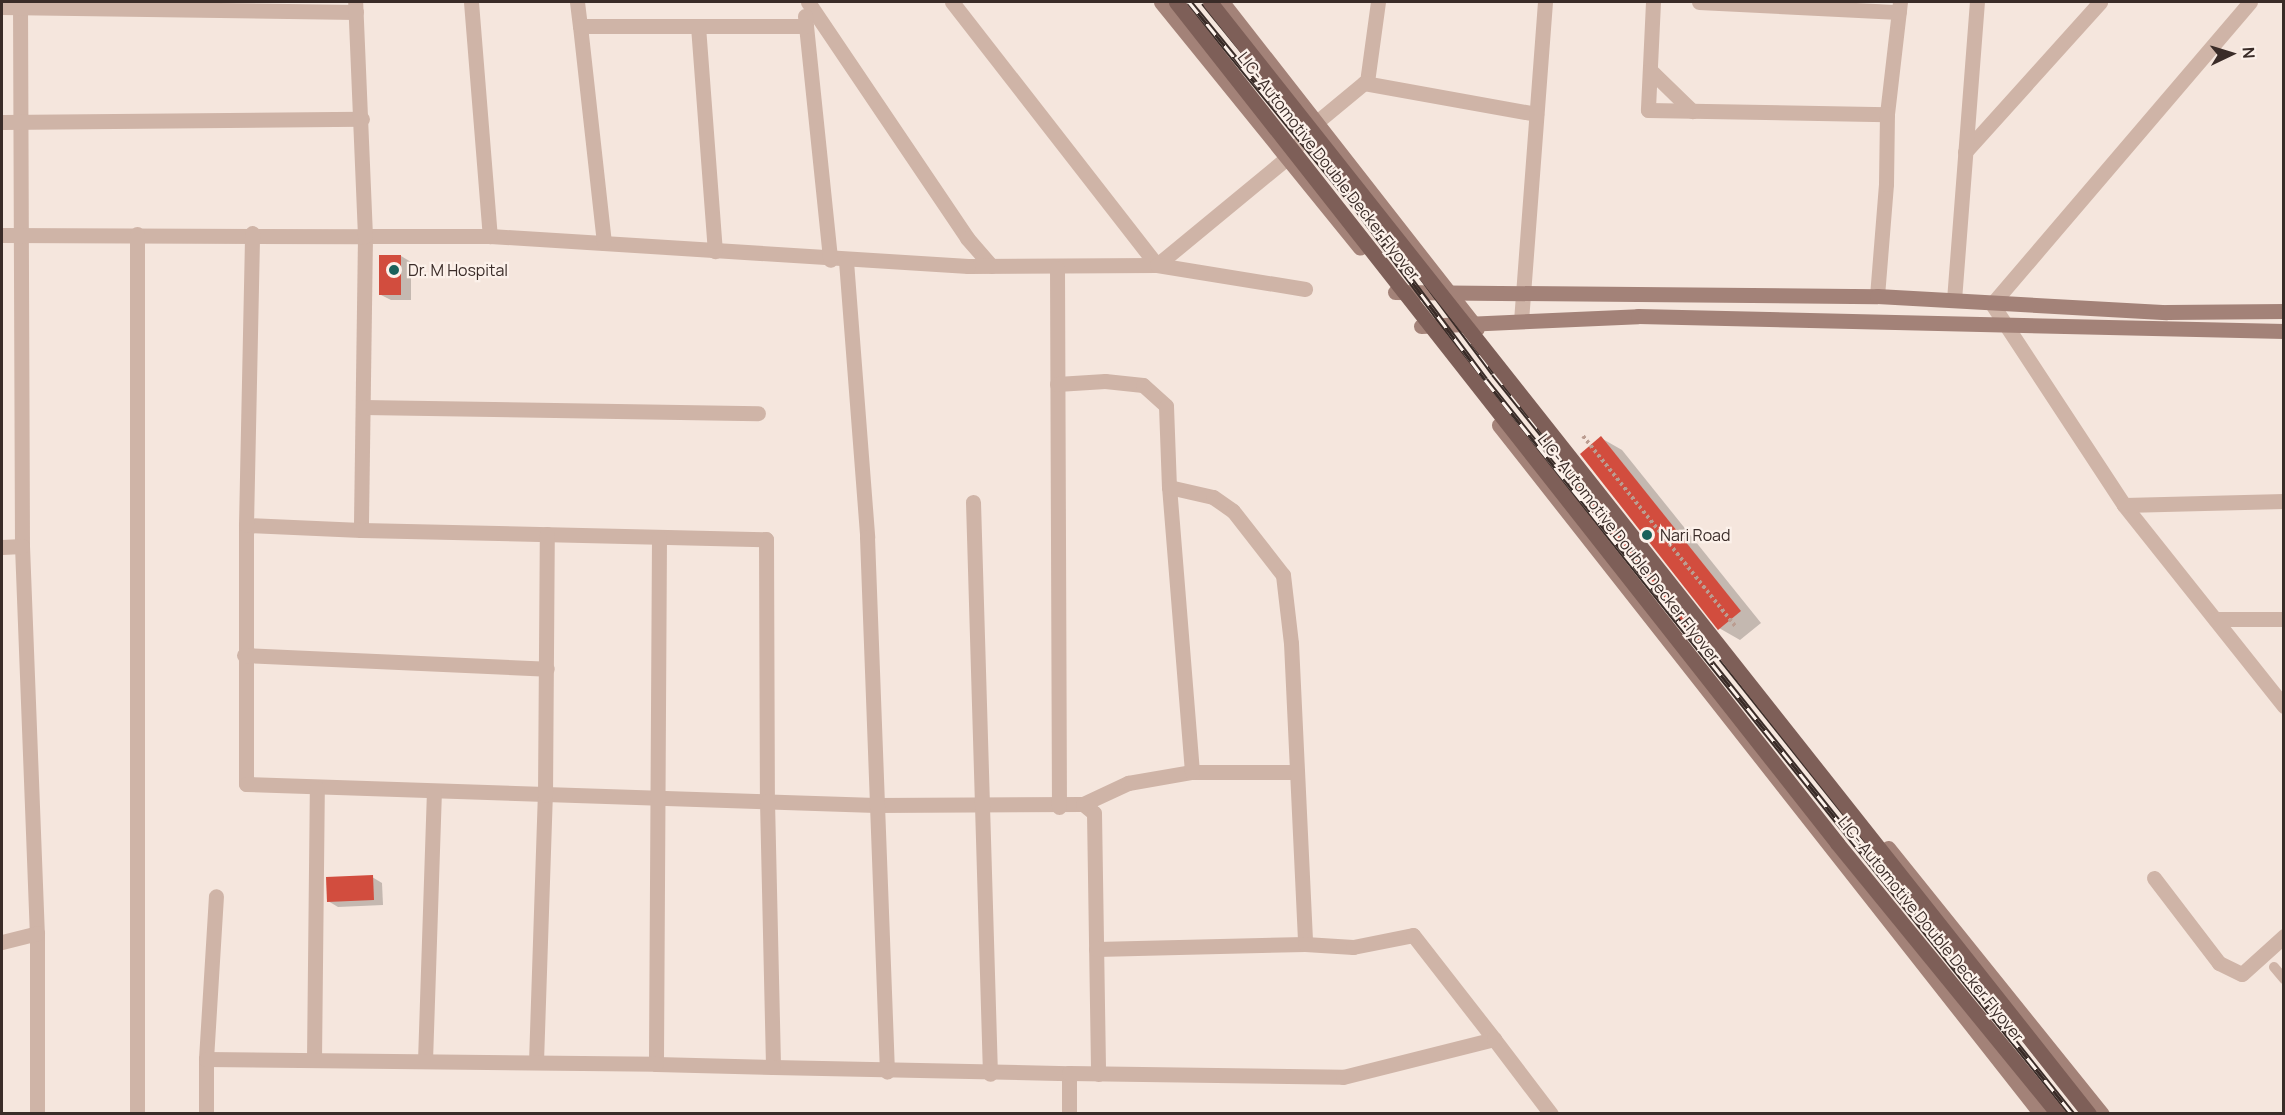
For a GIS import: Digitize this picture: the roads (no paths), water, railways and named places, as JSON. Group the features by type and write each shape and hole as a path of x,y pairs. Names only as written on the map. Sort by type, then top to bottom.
{"main road":[{"path":"1161,2 1395,292 2041,1113"},
{"name":"LIC- Automotive Double Decker Flyover","path":"1176,2 1837,843 2058,1113"},
{"name":"LIC- Automotive Double Decker Flyover","path":"1210,2 2089,1113"},
{"path":"1222,2 1318,121 1473,323 2102,1113"},
{"path":"1395,292 1877,296 2167,312 2283,311"},
{"path":"1954,300 1954,322"},
{"path":"1421,326 1638,316 2283,331"}],"street":[{"path":"471,2 490,236"},
{"path":"577,2 604,243"},
{"path":"806,2 806,27 830,260"},
{"path":"806,2 967,238 992,266"},
{"path":"952,2 1157,265"},
{"path":"1157,265 1288,157 1318,121 1367,82 1378,2"},
{"path":"1521,321 1545,2"},
{"path":"1653,2 1648,110 1887,114"},
{"path":"1699,2 1899,7 1887,114 1886,184 1877,296"},
{"path":"1954,300 1977,2"},
{"path":"1965,152 2100,2"},
{"path":"2250,2 1992,304 2002,324 2124,506 2283,706"},
{"path":"20,5 19,235 22,546 37,933 37,1113"},
{"path":"2,7 20,5 355,7 362,119 365,236 361,530"},
{"path":"580,26 806,27"},
{"path":"698,26 715,251"},
{"path":"1650,70 1692,111"},
{"path":"1367,82 1536,114"},
{"path":"2,122 362,119"},
{"path":"2,235 252,233 490,236 846,261 1057,268 1157,265 1305,289"},
{"path":"252,233 244,655 246,784 876,805 1059,807 1083,804 1128,783 1192,772 1297,772"},
{"path":"137,234 137,1113"},
{"path":"846,261 867,537 887,1071"},
{"path":"1057,268 1059,807"},
{"path":"1057,384 1105,381 1143,385 1166,406 1169,487 1192,772"},
{"path":"363,407 758,413"},
{"path":"1169,487 1213,497 1233,511 1283,576 1291,643 1305,944"},
{"path":"2124,506 2283,501"},
{"path":"973,502 990,1074"},
{"path":"246,525 361,530 766,539 767,801 773,1067"},
{"path":"536,1062 545,795 547,534"},
{"path":"656,1064 660,796 658,537"},
{"path":"2,547 22,546"},
{"path":"2215,619 2283,619"},
{"path":"244,655 547,669"},
{"path":"315,1060 317,788"},
{"path":"425,1061 434,791"},
{"path":"1083,804 1094,813 1098,1074"},
{"path":"2154,878 2219,963 2242,974 2283,936"},
{"path":"206,1113 206,1059 216,896"},
{"path":"2,942 37,933"},
{"path":"1096,949 1305,944 1353,947 1413,935 1551,1113"},
{"path":"206,1059 656,1064 990,1074 1343,1077 1494,1039"},
{"path":"1069,1073 1069,1113"}],"lane":[{"path":"2274,967 2283,979"}],"railway":[{"path":"1189,2 1354,204 1485,380 2072,1114"},
{"path":"1204,2 1363,197 1494,373 2086,1114"}],"place":[{"name":"Dr. M Hospital","path":"394,270"},
{"name":"Nari Road","path":"1647,535"}]}
